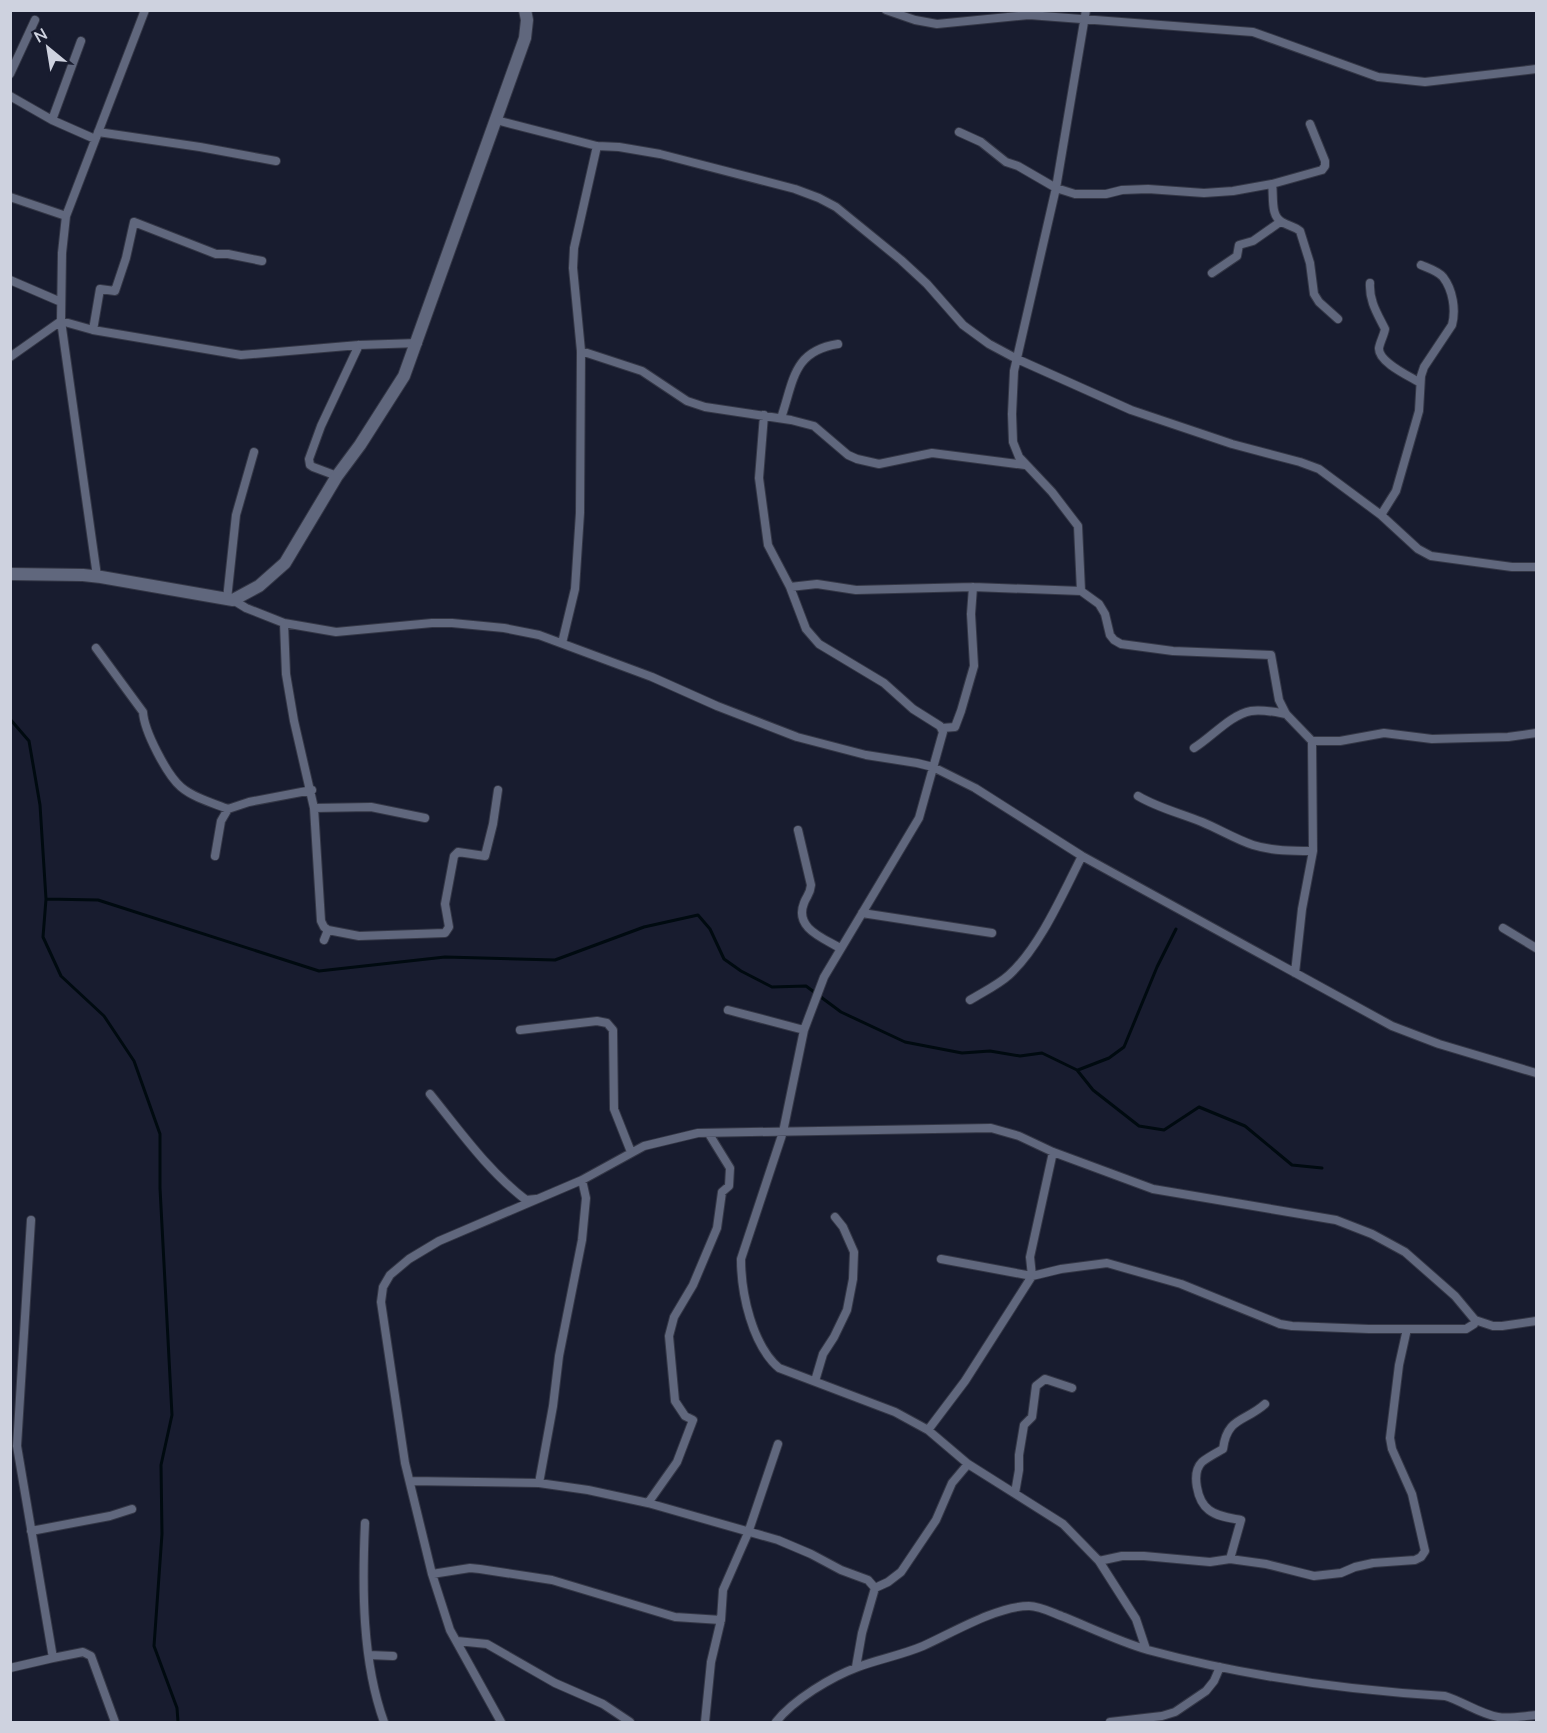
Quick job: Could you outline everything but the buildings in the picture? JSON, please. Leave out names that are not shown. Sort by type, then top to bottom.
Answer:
[{"type":"main road","points":[[10,573],[97,576],[230,600],[259,586],[285,563],[338,476],[404,376],[418,343],[525,38],[525,10]]},
{"type":"street","points":[[97,576],[61,321],[62,253],[66,216],[145,10]]},
{"type":"street","points":[[886,10],[915,20],[937,24],[1029,15],[1085,14],[1253,32],[1378,77],[1397,80],[1425,82],[1536,69]]},
{"type":"street","points":[[1081,591],[1078,526],[1052,492],[1025,465],[1013,442],[1013,380],[1056,188],[1071,110],[1085,14]]},
{"type":"street","points":[[10,74],[35,20]]},
{"type":"street","points":[[52,120],[81,41]]},
{"type":"street","points":[[10,96],[52,120],[96,136],[200,147],[276,161]]},
{"type":"street","points":[[496,120],[597,146],[660,154],[795,189],[819,198],[836,207],[901,260],[927,284],[963,325],[989,344],[1017,359],[1131,410],[1232,444],[1319,469],[1381,515],[1418,549],[1431,556],[1512,567],[1536,567]]},
{"type":"street","points":[[959,132],[981,142],[1006,162],[1018,166],[1056,188],[1075,194],[1093,195],[1122,190],[1148,189],[1204,193],[1233,192],[1322,170],[1326,165],[1310,124]]},
{"type":"street","points":[[562,643],[575,589],[578,559],[581,351],[573,268],[574,248],[597,146]]},
{"type":"street","points":[[1272,184],[1274,211],[1281,222],[1300,231],[1310,263],[1314,294],[1318,302],[1338,319]]},
{"type":"street","points":[[10,197],[66,216]]},
{"type":"street","points":[[93,330],[100,289],[115,291],[134,222],[216,254],[228,254],[262,261]]},
{"type":"street","points":[[1212,273],[1237,256],[1239,245],[1253,241],[1281,222]]},
{"type":"street","points":[[1381,515],[1396,491],[1416,423],[1419,411],[1419,382],[1424,368],[1452,325],[1455,310],[1444,278],[1421,265]]},
{"type":"street","points":[[10,280],[61,302]]},
{"type":"street","points":[[1370,283],[1369,295],[1385,329],[1379,348],[1380,354],[1391,365],[1419,382]]},
{"type":"street","points":[[61,321],[93,330],[241,355],[359,345],[418,343]]},
{"type":"street","points":[[10,357],[61,321]]},
{"type":"street","points":[[781,418],[801,362],[814,350],[838,344]]},
{"type":"street","points":[[338,476],[313,467],[309,459],[321,426],[359,345]]},
{"type":"street","points":[[581,351],[642,371],[687,401],[814,426],[848,455],[868,462],[892,462],[932,453],[1025,465]]},
{"type":"street","points":[[764,415],[759,478],[768,545],[790,587],[801,618],[819,644],[884,683],[914,709],[942,728],[955,726],[974,666],[971,614],[973,587]]},
{"type":"street","points":[[254,452],[236,515],[230,600],[246,608],[284,623],[336,632],[452,623],[504,628],[539,635],[652,677],[717,706],[797,737],[866,755],[933,767],[965,783],[1082,856],[1392,1026],[1439,1044],[1536,1073]]},
{"type":"street","points":[[790,587],[817,584],[856,590],[973,587],[1081,591],[1099,604],[1105,614],[1110,634],[1121,644],[1173,651],[1271,655],[1279,700],[1286,714],[1312,741],[1312,851],[1302,909],[1295,973]]},
{"type":"street","points":[[284,623],[286,674],[294,721],[312,790],[321,921],[324,927],[328,930],[359,936],[445,933],[449,927],[445,904],[454,856],[458,852],[485,856],[498,790]]},
{"type":"street","points":[[96,648],[143,712],[143,720],[150,738],[172,778],[189,792],[228,809]]},
{"type":"street","points":[[1194,748],[1222,727],[1250,711],[1286,714]]},
{"type":"street","points":[[942,728],[942,736],[919,818],[840,948],[824,978],[804,1030],[783,1132],[741,1259],[741,1277],[749,1311],[769,1360],[779,1368],[895,1412],[928,1430],[968,1464],[1063,1524],[1099,1561],[1136,1619],[1146,1649]]},
{"type":"street","points":[[1312,741],[1340,741],[1384,733],[1432,739],[1536,734]]},
{"type":"street","points":[[215,856],[221,821],[228,809],[249,802],[312,790]]},
{"type":"street","points":[[1138,796],[1158,807],[1203,822],[1251,844],[1268,849],[1312,851]]},
{"type":"street","points":[[314,808],[371,807],[425,818]]},
{"type":"street","points":[[798,830],[811,885],[810,894],[804,903],[802,918],[808,929],[840,948]]},
{"type":"street","points":[[970,1000],[994,987],[1010,974],[1042,934],[1082,856]]},
{"type":"street","points":[[861,913],[992,933]]},
{"type":"street","points":[[1503,928],[1536,948]]},
{"type":"street","points":[[324,939],[328,930]]},
{"type":"street","points":[[728,1010],[804,1030]]},
{"type":"street","points":[[520,1030],[597,1021],[607,1023],[613,1030],[614,1109],[631,1152]]},
{"type":"street","points":[[430,1094],[471,1145],[508,1185],[526,1200],[539,1199]]},
{"type":"street","points":[[501,1722],[450,1630],[432,1574],[405,1463],[381,1302],[383,1287],[390,1275],[409,1259],[439,1241],[582,1180],[644,1146],[698,1133],[991,1128],[1019,1136],[1053,1152],[1153,1189],[1336,1220],[1351,1225],[1406,1252],[1455,1296],[1475,1320],[1492,1326],[1536,1321]]},
{"type":"street","points":[[648,1503],[677,1462],[693,1420],[685,1416],[675,1401],[669,1336],[674,1317],[693,1284],[717,1228],[722,1192],[729,1186],[730,1168],[709,1134]]},
{"type":"street","points":[[928,1430],[965,1381],[1032,1276],[1030,1257],[1053,1152]]},
{"type":"street","points":[[539,1483],[553,1406],[559,1356],[582,1240],[586,1198],[582,1180]]},
{"type":"street","points":[[815,1381],[823,1354],[847,1310],[853,1279],[854,1252],[843,1227],[835,1217]]},
{"type":"street","points":[[31,1220],[14,1425],[50,1628],[53,1658]]},
{"type":"street","points":[[941,1259],[1032,1276],[1061,1269],[1107,1263],[1181,1284],[1280,1324],[1369,1329],[1466,1329],[1474,1324],[1475,1320]]},
{"type":"street","points":[[1099,1561],[1122,1556],[1210,1562],[1230,1559],[1266,1563],[1314,1576],[1341,1573],[1373,1563],[1407,1562],[1421,1557],[1425,1551],[1415,1503],[1392,1449],[1390,1438],[1399,1365],[1407,1329]]},
{"type":"street","points":[[1015,1493],[1024,1425],[1032,1417],[1036,1386],[1045,1379],[1072,1388]]},
{"type":"street","points":[[1230,1559],[1241,1520],[1209,1510],[1201,1498],[1196,1474],[1201,1463],[1223,1449],[1224,1438],[1234,1423],[1265,1404]]},
{"type":"street","points":[[705,1722],[711,1662],[721,1620],[723,1590],[748,1533],[778,1444]]},
{"type":"street","points":[[856,1667],[862,1633],[875,1588],[901,1572],[936,1520],[952,1483],[968,1464]]},
{"type":"street","points":[[411,1481],[539,1483],[588,1490],[648,1503],[777,1540],[868,1580],[875,1588]]},
{"type":"street","points":[[31,1531],[110,1516],[132,1509]]},
{"type":"street","points":[[365,1523],[363,1567],[369,1655],[374,1695],[384,1722]]},
{"type":"street","points":[[432,1574],[470,1568],[552,1580],[675,1617],[721,1620]]},
{"type":"street","points":[[776,1722],[798,1701],[856,1667],[920,1647],[1013,1608],[1031,1606],[1146,1649],[1220,1667],[1330,1684],[1445,1696],[1501,1718],[1536,1715]]},
{"type":"street","points":[[457,1641],[487,1644],[555,1683],[603,1704],[630,1722]]},
{"type":"street","points":[[10,1668],[83,1652],[91,1656],[115,1722]]},
{"type":"street","points":[[369,1655],[393,1656]]},
{"type":"street","points":[[1110,1722],[1162,1716],[1175,1712],[1206,1690],[1214,1681],[1220,1667]]},
{"type":"waterway","points":[[10,719],[29,741],[40,805],[46,899],[43,937],[61,976],[104,1016],[134,1061],[160,1134],[160,1188],[172,1415],[161,1465],[162,1534],[154,1646],[177,1708],[178,1722]]},
{"type":"waterway","points":[[46,899],[98,900],[319,971],[445,957],[555,960],[644,927],[698,915],[710,929],[724,959],[741,971],[772,987],[806,986],[841,1012],[905,1042],[962,1053],[990,1051],[1020,1056],[1042,1053],[1077,1070],[1093,1090],[1139,1126],[1164,1130],[1199,1107],[1245,1126],[1292,1165],[1322,1168]]},
{"type":"waterway","points":[[1078,1070],[1109,1058],[1124,1047],[1157,967],[1176,929]]}]
